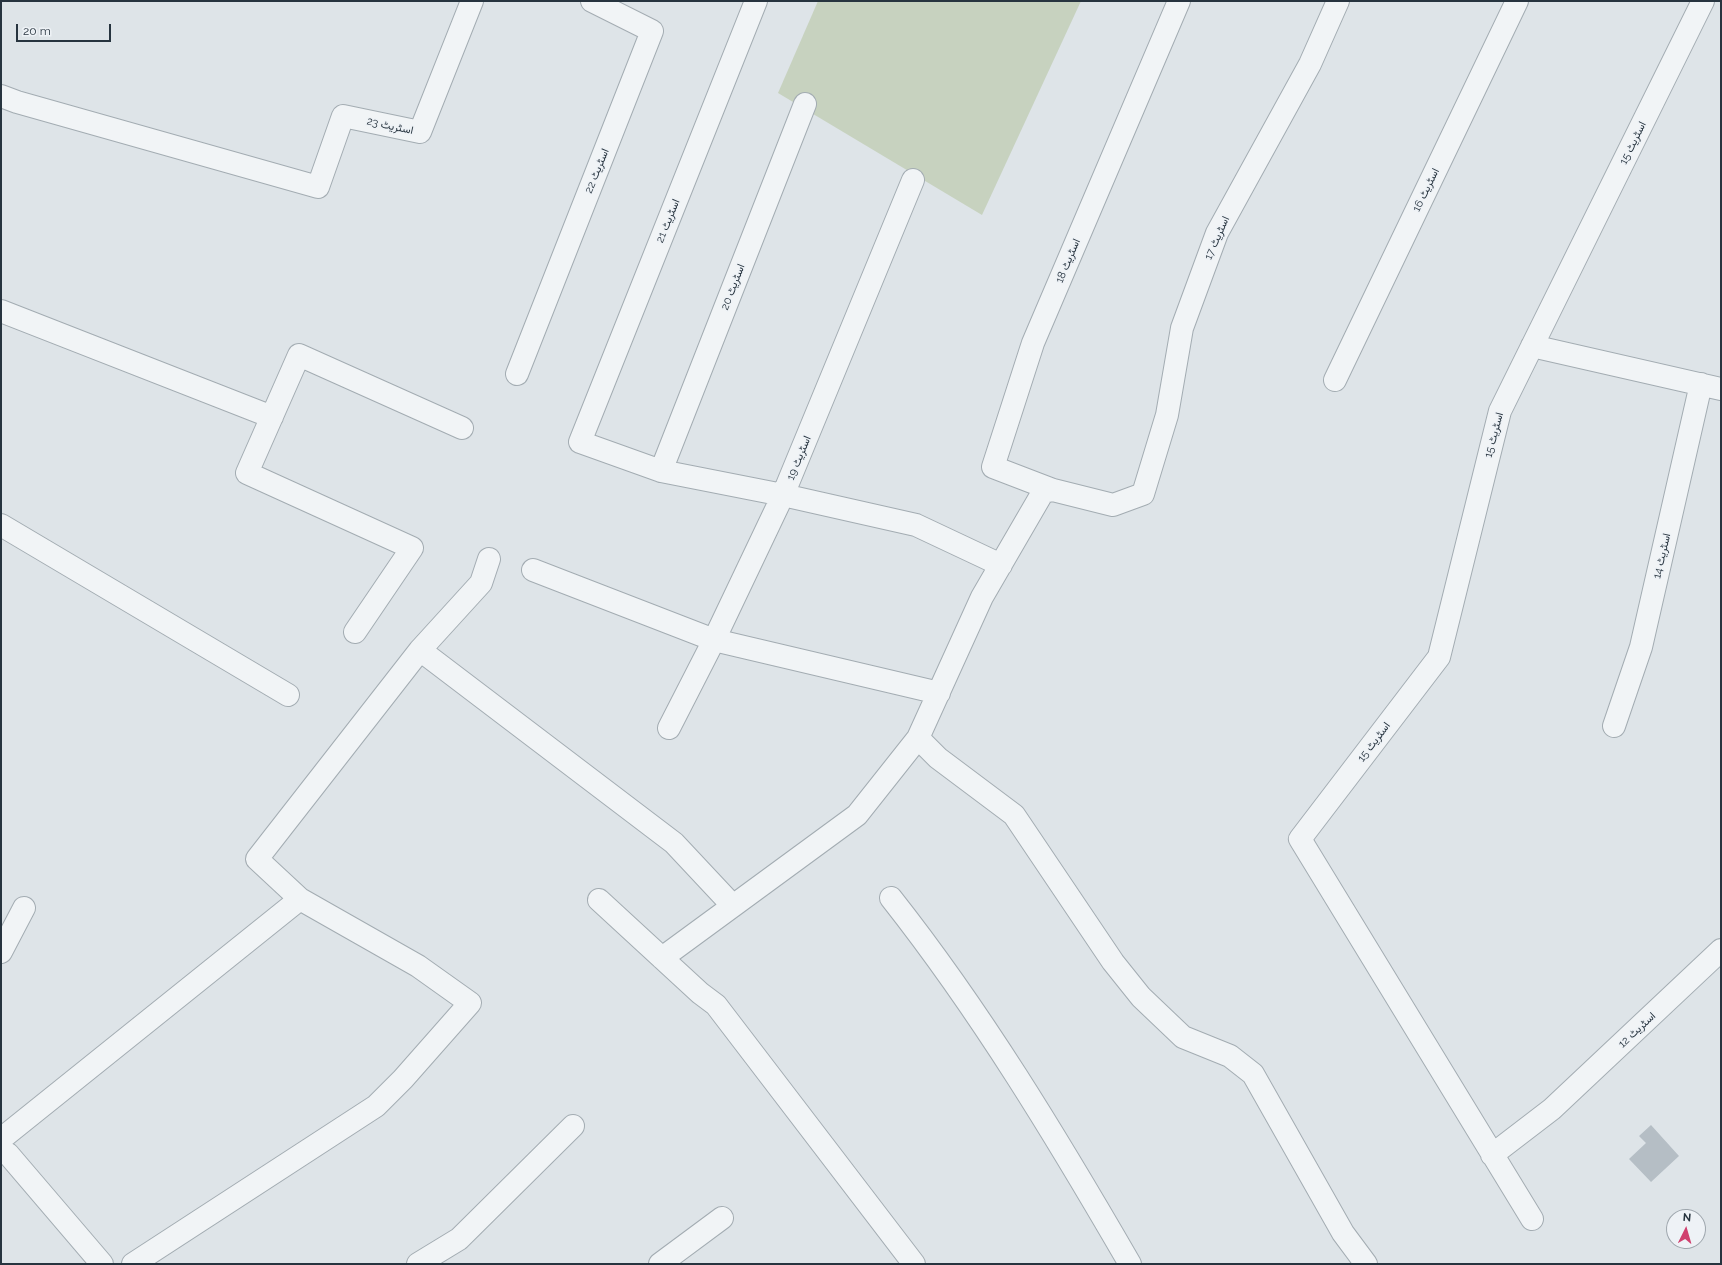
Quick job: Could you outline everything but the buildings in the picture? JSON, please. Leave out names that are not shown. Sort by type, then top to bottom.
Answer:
[{"type":"street","name":"اسٹریٹ 23","points":[[1,96],[318,187],[343,116],[420,132],[472,1]]},
{"type":"street","name":"اسٹریٹ 22","points":[[516,374],[652,31],[592,1]]},
{"type":"street","name":"اسٹریٹ 21","points":[[661,471],[580,442],[756,1]]},
{"type":"street","name":"اسٹریٹ 18","points":[[1053,490],[993,467],[1033,343],[1179,1]]},
{"type":"street","name":"اسٹریٹ 17","points":[[1053,490],[1113,505],[1143,494],[1167,414],[1182,328],[1217,233],[1310,64],[1338,1]]},
{"type":"street","name":"اسٹریٹ 16","points":[[1335,380],[1517,1]]},
{"type":"street","name":"اسٹریٹ 15","points":[[1492,1155],[1300,839],[1439,657],[1500,411],[1703,1]]},
{"type":"street","name":"اسٹریٹ 20","points":[[661,471],[805,104]]},
{"type":"street","name":"اسٹریٹ 19","points":[[669,728],[714,640],[783,495],[913,180]]},
{"type":"street","points":[[1,311],[272,418]]},
{"type":"street","points":[[1532,346],[1711,386]]},
{"type":"street","points":[[355,632],[412,548],[247,473],[299,355],[462,428]]},
{"type":"street","name":"اسٹریٹ 14","points":[[1614,726],[1642,647],[1711,386]]},
{"type":"street","points":[[661,471],[783,495],[916,525],[1000,565]]},
{"type":"street","points":[[662,958],[857,815],[918,738],[982,598],[1043,492],[1053,490]]},
{"type":"street","points":[[1,525],[288,695]]},
{"type":"street","points":[[133,1264],[376,1106],[403,1079],[470,1003],[418,966],[300,900],[257,858],[420,650],[481,583],[489,559]]},
{"type":"street","points":[[533,570],[714,640],[939,693]]},
{"type":"street","points":[[420,650],[674,843],[733,906]]},
{"type":"street","points":[[918,738],[938,758],[1014,815],[1113,962],[1142,997],[1184,1037],[1230,1056],[1254,1074],[1343,1233],[1366,1264]]},
{"type":"street","points":[[891,898],[924,940],[1061,1145],[1130,1264]]},
{"type":"street","points":[[1,1139],[300,900]]},
{"type":"street","points":[[599,900],[700,993],[716,1005],[914,1264]]},
{"type":"street","points":[[1,952],[24,908]]},
{"type":"street","name":"اسٹریٹ 12","points":[[1492,1155],[1552,1109],[1721,950]]},
{"type":"street","points":[[418,1264],[459,1240],[574,1126]]},
{"type":"street","points":[[1,1150],[8,1154],[102,1264]]},
{"type":"street","points":[[1492,1155],[1532,1219]]},
{"type":"street","points":[[660,1264],[722,1218]]},
{"type":"green space","points":[[818,1],[1081,1],[982,215],[778,93]]}]
